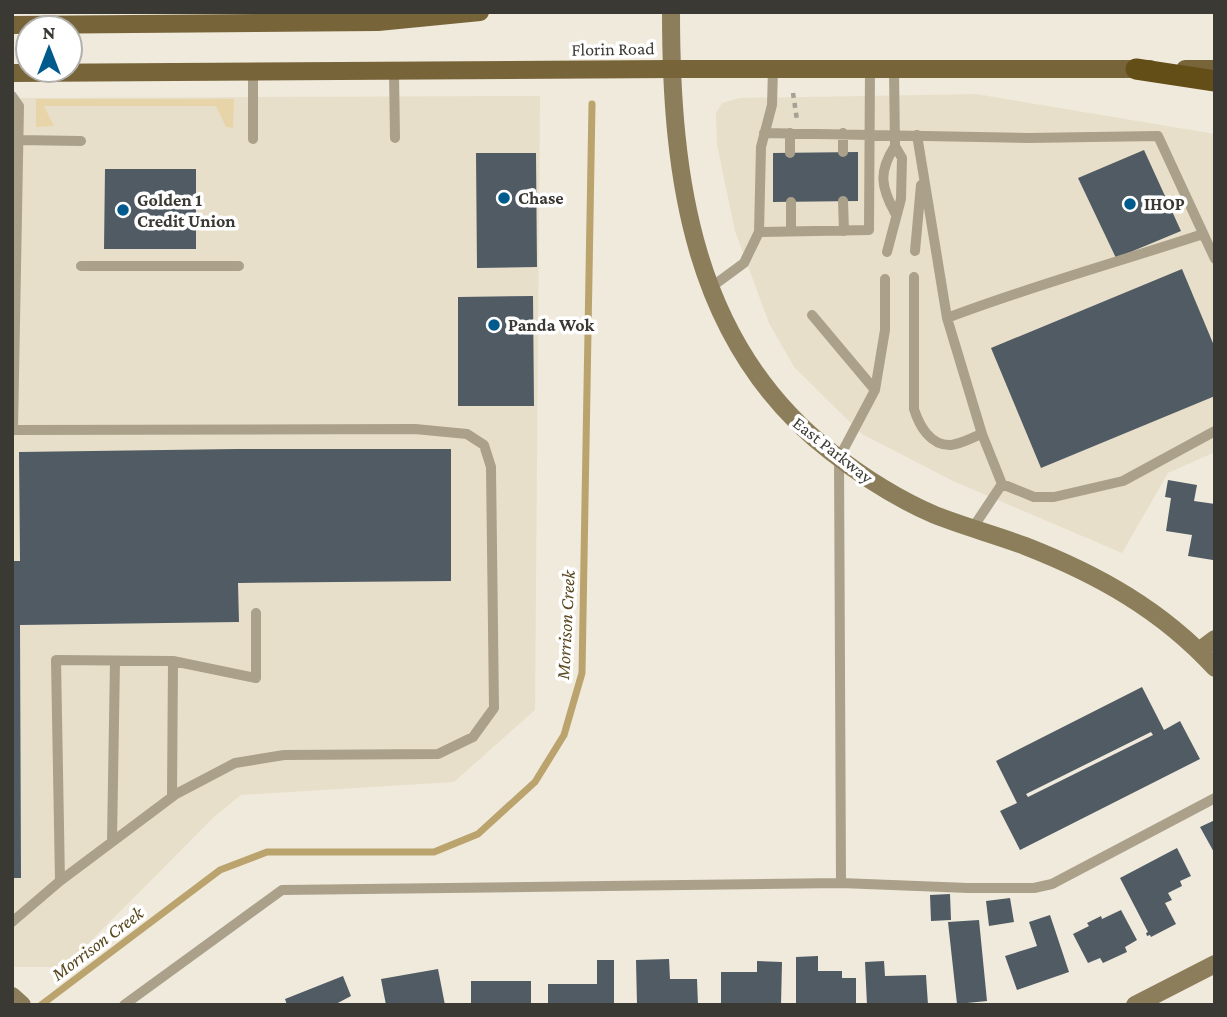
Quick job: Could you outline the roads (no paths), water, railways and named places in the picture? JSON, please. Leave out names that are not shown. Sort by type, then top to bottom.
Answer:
[{"type":"highway","points":[[1136,69],[1215,81]]},
{"type":"main road","points":[[12,25],[340,17],[379,22],[480,12]]},
{"type":"main road","name":"Florin Road","points":[[12,73],[1215,69]]},
{"type":"street","name":"East Parkway","points":[[671,12],[675,138],[696,247],[727,330],[776,401],[811,436],[856,471],[911,504],[1072,565],[1120,590],[1165,620],[1215,668]]},
{"type":"street","points":[[1199,651],[1215,639]]},
{"type":"street","points":[[1135,1005],[1215,964]]},
{"type":"street","points":[[12,996],[22,1005]]},
{"type":"lane","points":[[710,288],[744,263],[759,232],[761,146],[772,104],[772,69]]},
{"type":"lane","points":[[759,232],[869,230],[870,69]]},
{"type":"lane","points":[[887,252],[901,198],[902,158],[895,140],[894,70]]},
{"type":"lane","points":[[253,72],[253,139]]},
{"type":"lane","points":[[394,72],[395,138]]},
{"type":"lane","points":[[12,96],[19,106],[13,430],[415,429],[467,434],[484,445],[491,467],[495,708],[473,737],[438,754],[284,755],[235,763],[172,797],[60,881],[12,922]]},
{"type":"lane","points":[[764,133],[871,134],[895,140],[917,135],[1028,138],[1158,136],[1215,259]]},
{"type":"lane","points":[[790,133],[790,153]]},
{"type":"lane","points":[[843,133],[843,152]]},
{"type":"lane","points":[[917,135],[947,318],[982,434],[1002,484],[1034,497],[1054,497],[1123,481],[1215,431]]},
{"type":"lane","points":[[18,140],[81,141]]},
{"type":"lane","points":[[895,140],[884,162],[884,194],[895,213]]},
{"type":"lane","points":[[915,251],[915,229],[923,171]]},
{"type":"lane","points":[[843,201],[844,231]]},
{"type":"lane","points":[[791,202],[791,231]]},
{"type":"lane","points":[[947,318],[1013,293],[1075,276],[1203,234]]},
{"type":"lane","points":[[81,266],[239,266]]},
{"type":"lane","points":[[914,277],[914,409],[918,422],[929,437],[949,445],[982,434]]},
{"type":"lane","points":[[841,883],[839,458],[875,390],[883,348],[886,279]]},
{"type":"lane","points":[[812,314],[875,390]]},
{"type":"lane","points":[[972,529],[1002,484]]},
{"type":"lane","points":[[60,881],[56,660],[173,661],[256,678],[256,613]]},
{"type":"lane","points":[[112,841],[115,661]]},
{"type":"lane","points":[[172,797],[173,661]]},
{"type":"lane","points":[[124,1005],[282,890],[841,883],[1034,888],[1052,884],[1215,798]]},
{"type":"waterway","name":"Morrison Creek","points":[[41,1005],[220,870],[267,852],[434,852],[478,834],[535,782],[564,735],[582,673],[592,104]]},
{"type":"place","name":"Chase","points":[[504,198]]},
{"type":"place","name":"IHOP","points":[[1130,204]]},
{"type":"place","name":"Golden 1 Credit Union","points":[[123,210]]},
{"type":"place","name":"Panda Wok","points":[[494,325]]}]
